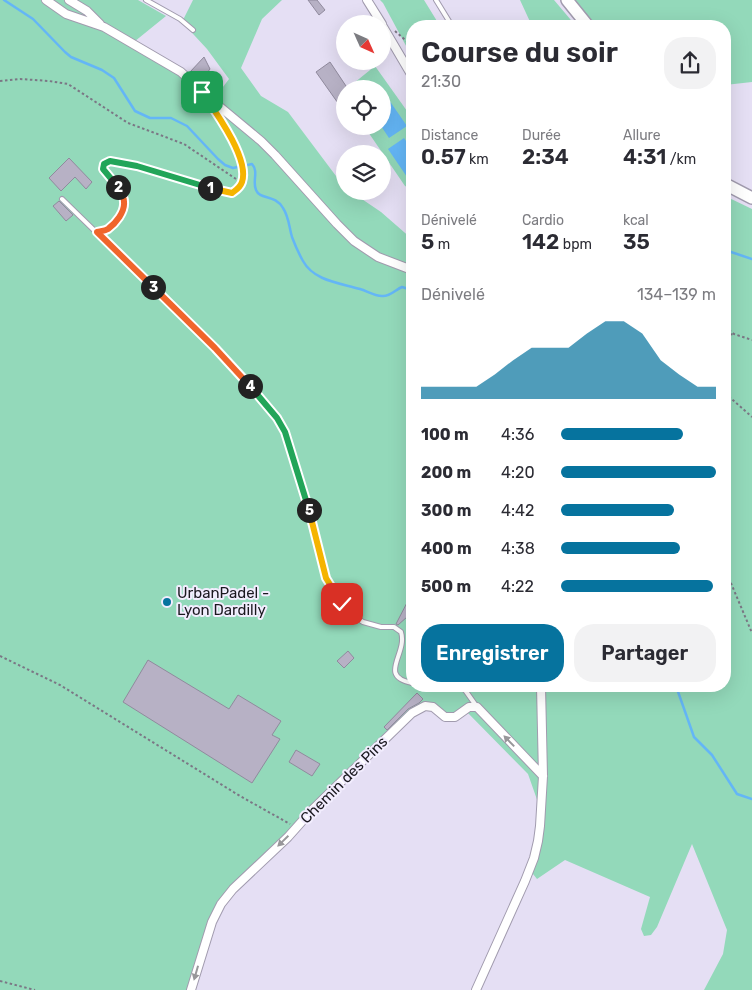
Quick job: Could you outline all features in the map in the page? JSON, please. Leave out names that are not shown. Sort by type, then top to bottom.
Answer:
[{"type":"street","points":[[46,0],[66,14],[104,27],[181,72],[261,141],[336,224],[354,241],[378,257],[406,268]]},
{"type":"street","points":[[69,0],[87,11],[104,27]]},
{"type":"street","points":[[367,0],[376,15]]},
{"type":"street","points":[[567,0],[583,20]]},
{"type":"street","points":[[391,40],[406,66]]},
{"type":"street","points":[[731,187],[752,198]]},
{"type":"street","points":[[476,990],[534,858],[540,826],[543,776],[541,692]]},
{"type":"street","name":"Chemin des Pins","points":[[191,990],[212,922],[220,904],[313,809],[412,713],[425,706],[433,707],[445,717],[455,718],[469,707],[477,707]]},
{"type":"street","points":[[477,707],[543,776]]},
{"type":"lane","points":[[146,0],[180,19],[193,30]]},
{"type":"lane","points":[[436,0],[448,20]]},
{"type":"lane","points":[[97,232],[107,230],[115,223],[123,212],[125,204],[123,194],[103,169],[104,164],[110,161],[137,166],[224,192],[232,193],[238,189],[242,182],[243,174],[240,161],[222,120],[202,92]]},
{"type":"lane","points":[[62,199],[215,348],[277,418],[285,432],[305,496],[326,578],[342,604],[351,614],[364,622],[381,628],[394,627],[401,632],[402,643],[394,668],[395,674],[406,680]]},
{"type":"lane","points":[[466,692],[477,707]]},
{"type":"path","points":[[0,81],[20,79],[68,84],[128,123],[184,144],[242,182]]},
{"type":"path","points":[[731,332],[752,340]]},
{"type":"path","points":[[731,398],[752,417]]},
{"type":"path","points":[[731,583],[752,633]]},
{"type":"path","points":[[0,656],[60,685],[240,796],[296,828]]},
{"type":"path","points":[[0,981],[35,990]]},
{"type":"green space","points":[[0,0],[138,0],[166,16],[129,46],[177,74],[210,104],[229,79],[207,49],[182,22],[193,0],[282,0],[262,19],[241,68],[261,96],[288,112],[336,176],[336,200],[363,200],[381,212],[406,234],[406,692],[731,692],[731,199],[752,209],[752,990],[704,990],[723,954],[727,930],[692,844],[657,927],[651,935],[644,936],[641,929],[650,897],[565,860],[537,879],[529,869],[541,811],[528,774],[465,710],[455,717],[425,706],[221,904],[191,990],[0,990]]},
{"type":"green space","points":[[380,0],[424,0],[436,20],[406,20],[406,46]]},
{"type":"green space","points":[[520,0],[554,0],[571,20],[529,20]]},
{"type":"green space","points":[[573,0],[752,0],[752,82],[731,84],[731,20],[589,20]]},
{"type":"green space","points":[[370,70],[378,70],[385,80],[358,80]]},
{"type":"green space","points":[[391,88],[406,110],[406,186],[391,166],[391,145],[377,145],[370,135],[391,135]]},
{"type":"water","points":[[391,103],[406,127],[389,138],[387,135],[391,135]]},
{"type":"water","points":[[404,138],[406,141],[406,176],[391,153],[391,147]]},
{"type":"building","points":[[308,0],[317,0],[325,10],[319,15]]},
{"type":"building","points":[[204,57],[210,69],[201,81],[190,72]]},
{"type":"building","points":[[330,62],[342,80],[336,80],[336,100],[316,72]]},
{"type":"building","points":[[69,158],[92,182],[86,189],[75,177],[61,191],[49,178]]},
{"type":"building","points":[[59,201],[73,215],[66,221],[53,206]]},
{"type":"building","points":[[406,605],[406,618],[398,625],[396,624]]},
{"type":"building","points":[[348,651],[354,658],[344,668],[337,661]]},
{"type":"building","points":[[148,660],[229,709],[238,695],[281,721],[272,735],[280,739],[252,783],[123,702]]},
{"type":"building","points":[[417,693],[423,699],[408,709],[387,730],[384,727]]},
{"type":"building","points":[[296,750],[320,764],[312,776],[289,762]]},
{"type":"waterway","points":[[4,0],[33,19],[71,57],[102,70],[114,78],[135,111],[150,118],[171,118],[187,126],[225,165],[233,168],[252,164],[255,170],[256,190],[261,195],[276,201],[283,208],[288,218],[292,237],[303,261],[314,273],[328,280],[379,296],[388,295],[402,287],[406,288]]},
{"type":"waterway","points":[[731,252],[752,259]]},
{"type":"waterway","points":[[678,692],[694,737],[712,755],[737,794],[752,799]]},
{"type":"place","name":"UrbanPadel - Lyon Dardilly","points":[[167,602]]},
{"type":"route","points":[[202,92],[222,120],[240,161],[243,174],[242,182],[238,189],[232,193],[224,192],[137,166],[110,161],[104,164],[103,169],[123,194],[125,204],[123,212],[115,223],[107,230],[97,232],[215,348],[277,418],[285,432],[307,504],[326,578],[342,604]]}]
